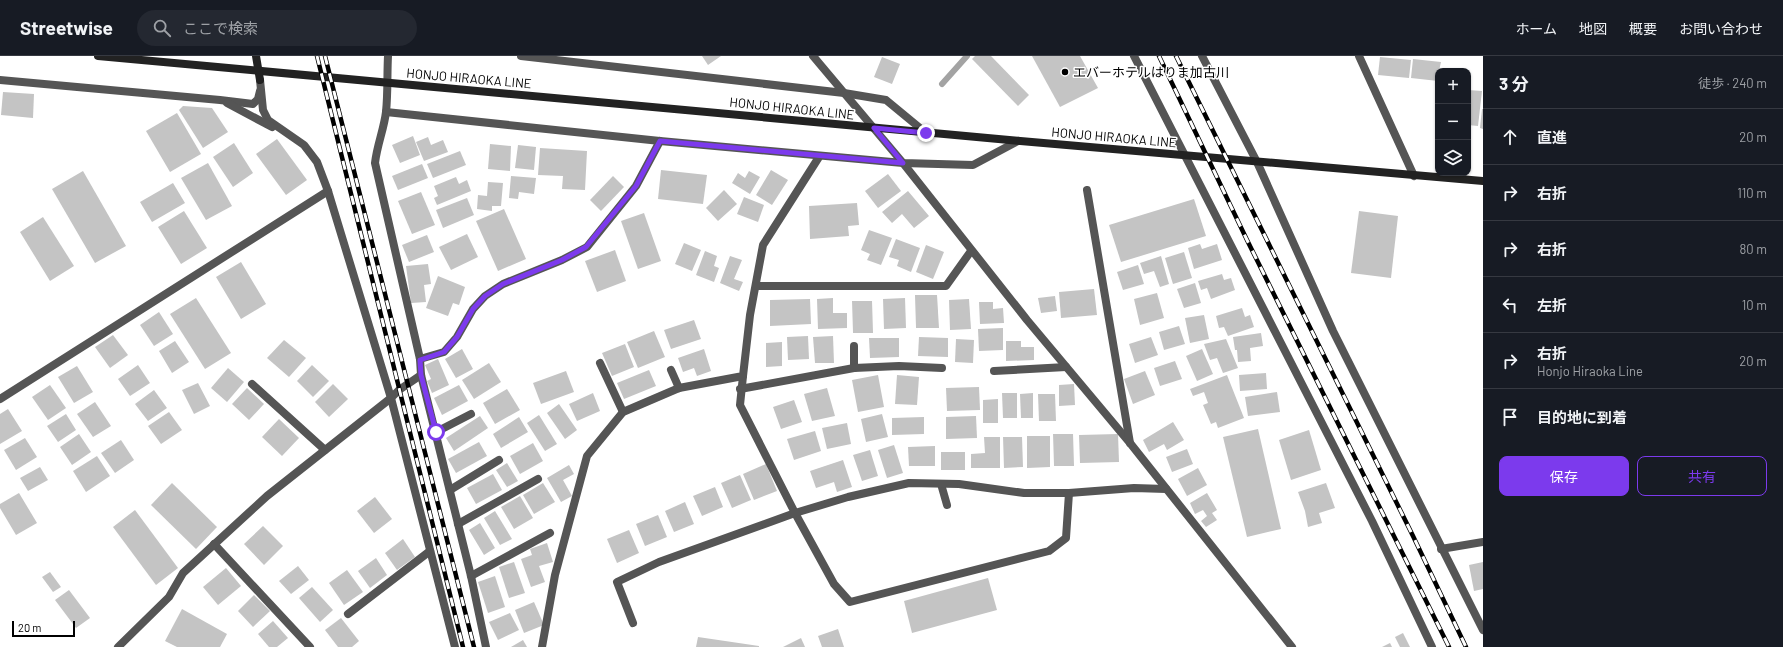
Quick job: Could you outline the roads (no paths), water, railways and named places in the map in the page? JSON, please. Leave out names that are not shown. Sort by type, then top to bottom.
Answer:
[{"type":"main road","name":"HONJO HIRAOKA LINE","points":[[98,56],[617,103],[926,133],[1483,181]]},
{"type":"main road","points":[[256,56],[260,80]]},
{"type":"street","points":[[388,56],[386,112],[376,149],[375,163],[420,360],[421,375],[471,576],[486,647]]},
{"type":"street","points":[[521,56],[844,93],[886,100],[926,133]]},
{"type":"street","points":[[813,56],[903,163],[971,251],[1130,443],[1292,647]]},
{"type":"street","points":[[1134,56],[1372,521],[1432,647]]},
{"type":"street","points":[[1202,56],[1257,162],[1332,331],[1483,630]]},
{"type":"street","points":[[1359,56],[1414,176]]},
{"type":"street","points":[[0,80],[253,104],[258,99],[260,90]]},
{"type":"street","points":[[260,80],[263,110],[268,120],[304,144],[317,162],[328,191],[391,398],[455,647]]},
{"type":"street","points":[[220,100],[289,134]]},
{"type":"street","points":[[386,112],[819,157],[903,163],[974,165],[1018,141]]},
{"type":"street","points":[[420,360],[444,352],[457,337],[473,309],[485,296],[503,284],[562,260],[586,247],[636,186],[660,141]]},
{"type":"street","points":[[819,157],[763,245],[750,315],[743,376],[740,389],[740,405],[795,513],[834,584],[850,602],[1049,551],[1066,538],[1069,493]]},
{"type":"street","points":[[1087,190],[1130,443]]},
{"type":"street","points":[[0,399],[328,191]]},
{"type":"street","points":[[756,286],[946,286],[971,251]]},
{"type":"street","points":[[854,346],[854,368]]},
{"type":"street","points":[[600,363],[623,412]]},
{"type":"street","points":[[740,389],[854,368],[898,366],[942,368]]},
{"type":"street","points":[[994,371],[1066,367]]},
{"type":"street","points":[[671,370],[678,388]]},
{"type":"street","points":[[118,647],[169,596],[183,572],[214,544],[268,496],[399,390],[421,375]]},
{"type":"street","points":[[542,647],[555,575],[586,456],[623,412],[678,388],[743,376]]},
{"type":"street","points":[[252,384],[325,450]]},
{"type":"street","points":[[436,432],[470,414]]},
{"type":"street","points":[[450,490],[499,460]]},
{"type":"street","points":[[458,524],[538,478]]},
{"type":"street","points":[[633,623],[617,582],[659,562],[795,513],[848,497],[909,483],[941,484],[1024,492],[1069,493],[1134,488],[1166,489]]},
{"type":"street","points":[[941,484],[946,505]]},
{"type":"street","points":[[471,576],[550,533]]},
{"type":"street","points":[[1441,549],[1483,542]]},
{"type":"street","points":[[214,544],[310,647]]},
{"type":"street","points":[[348,614],[430,551]]},
{"type":"waterway","points":[[942,84],[967,56]]},
{"type":"railway","points":[[317,56],[463,647]]},
{"type":"railway","points":[[325,56],[474,647]]},
{"type":"railway","points":[[1159,56],[1247,240],[1449,647]]},
{"type":"railway","points":[[1176,56],[1413,536],[1466,647]]},
{"type":"place","name":"エバーホテルはりま加古川","points":[[1065,72]]}]
